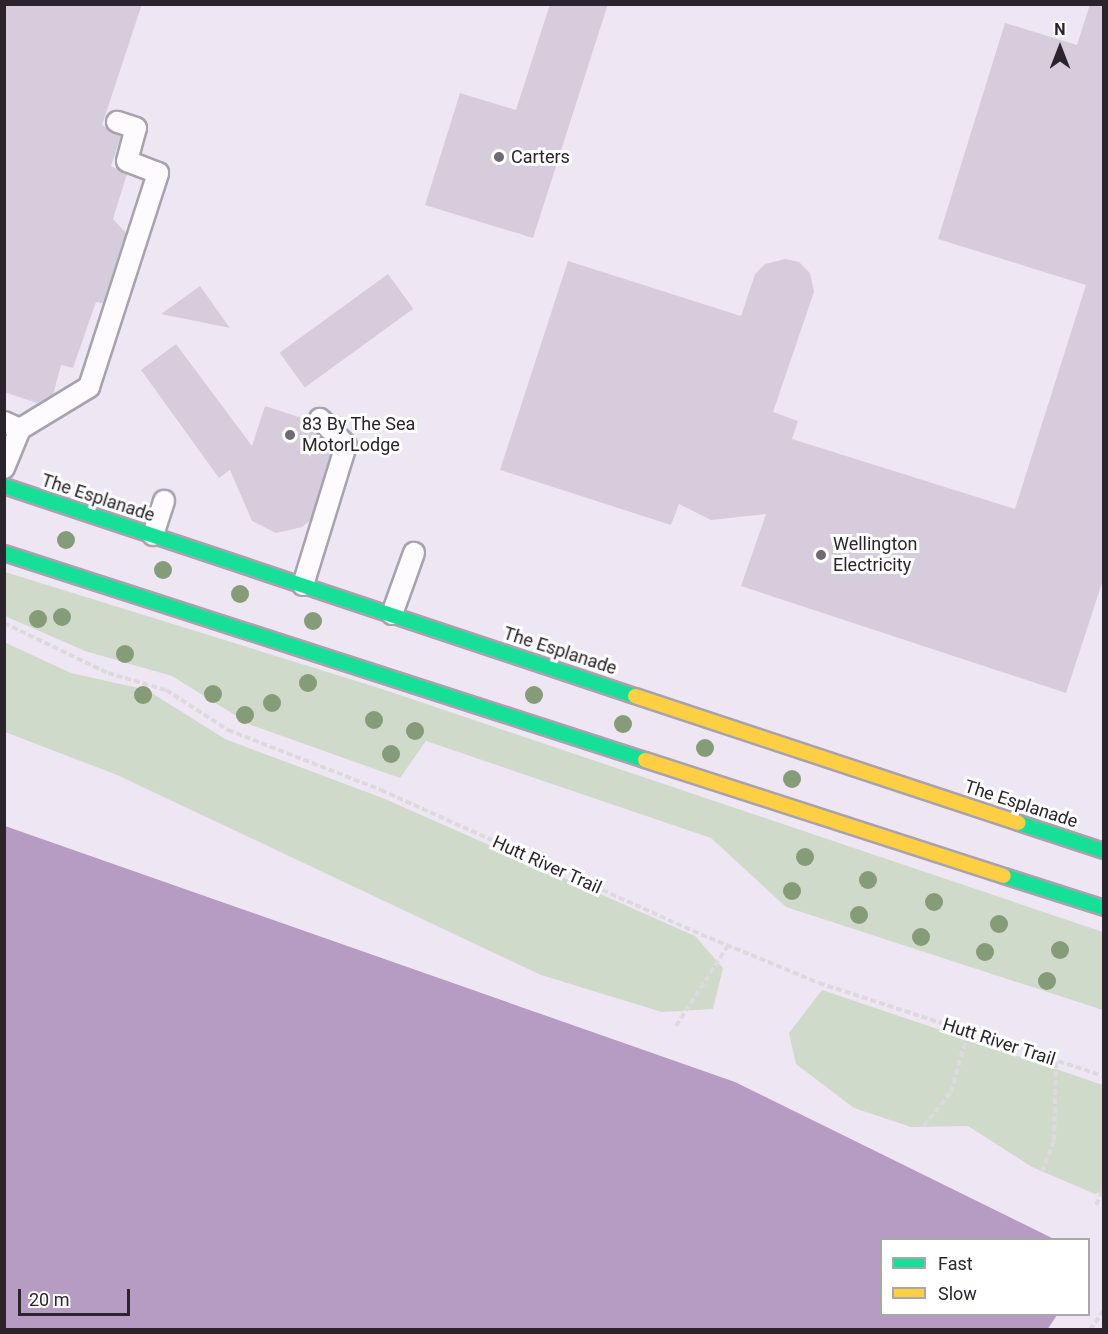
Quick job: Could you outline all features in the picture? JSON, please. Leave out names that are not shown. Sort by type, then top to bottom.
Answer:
[{"type":"main road","name":"The Esplanade","points":[[4,486],[1104,850]]},
{"type":"main road","points":[[4,553],[1104,908]]},
{"type":"lane","points":[[4,468],[12,426],[89,387],[158,172],[128,161],[136,128],[117,122]]},
{"type":"lane","points":[[303,585],[346,445],[320,418]]},
{"type":"lane","points":[[153,535],[164,501]]},
{"type":"lane","points":[[392,614],[414,553]]},
{"type":"path","name":"Hutt River Trail","points":[[4,623],[108,673],[166,690],[228,730],[381,790],[693,931],[819,983],[1104,1076]]},
{"type":"path","points":[[676,1026],[729,944]]},
{"type":"path","points":[[924,1126],[951,1092],[968,1032]]},
{"type":"path","points":[[1042,1172],[1054,1140],[1056,1061]]},
{"type":"path","points":[[1096,1205],[1104,1188]]},
{"type":"path","points":[[1090,1329],[1104,1310]]},
{"type":"green space","points":[[5,572],[379,688],[1103,932],[1103,1010],[786,907],[711,838],[426,741],[400,778],[251,725],[172,676],[85,651],[5,616]]},
{"type":"green space","points":[[4,642],[71,673],[147,690],[225,739],[385,799],[695,936],[723,968],[713,1009],[662,1012],[541,975],[117,775],[5,732]]},
{"type":"green space","points":[[822,990],[1103,1085],[1103,1191],[1095,1194],[1032,1167],[968,1126],[911,1127],[854,1108],[796,1064],[789,1033]]},
{"type":"shaded area","points":[[5,826],[735,1082],[1052,1238],[880,1238],[880,1316],[1056,1316],[1047,1330],[5,1329]]},
{"type":"building","points":[[4,4],[142,4],[102,125],[121,136],[111,166],[127,174],[113,219],[126,233],[103,303],[96,302],[73,368],[61,365],[53,395],[37,403],[4,392]]},
{"type":"building","name":"Carters","points":[[550,4],[608,4],[533,238],[425,205],[460,93],[516,110]]},
{"type":"building","points":[[1090,4],[1104,4],[1104,577],[1066,693],[741,586],[766,514],[711,520],[679,504],[671,525],[500,470],[568,261],[741,316],[755,274],[765,264],[785,259],[799,262],[810,273],[814,292],[773,412],[798,421],[792,439],[1015,509],[1086,285],[938,239],[1005,23],[1077,45]]},
{"type":"building","points":[[388,274],[413,309],[305,388],[280,353]]},
{"type":"building","points":[[200,286],[230,328],[161,314]]},
{"type":"building","name":"83 By The Sea MotorLodge","points":[[176,344],[252,446],[265,406],[308,420],[330,446],[332,450],[311,520],[302,527],[276,533],[252,521],[230,470],[219,478],[141,370]]},
{"type":"traffic: fast","points":[[4,486],[635,696]]},
{"type":"traffic: fast","points":[[4,553],[645,760]]},
{"type":"traffic: fast","points":[[1019,823],[1104,851]]},
{"type":"traffic: fast","points":[[1004,876],[1104,908]]},
{"type":"traffic: slow","points":[[635,696],[1019,823]]},
{"type":"traffic: slow","points":[[645,760],[1004,876]]},
{"type":"place","name":"Carters","points":[[499,157]]},
{"type":"place","name":"83 By The Sea MotorLodge","points":[[290,435]]},
{"type":"place","name":"Wellington Electricity","points":[[821,555]]}]
